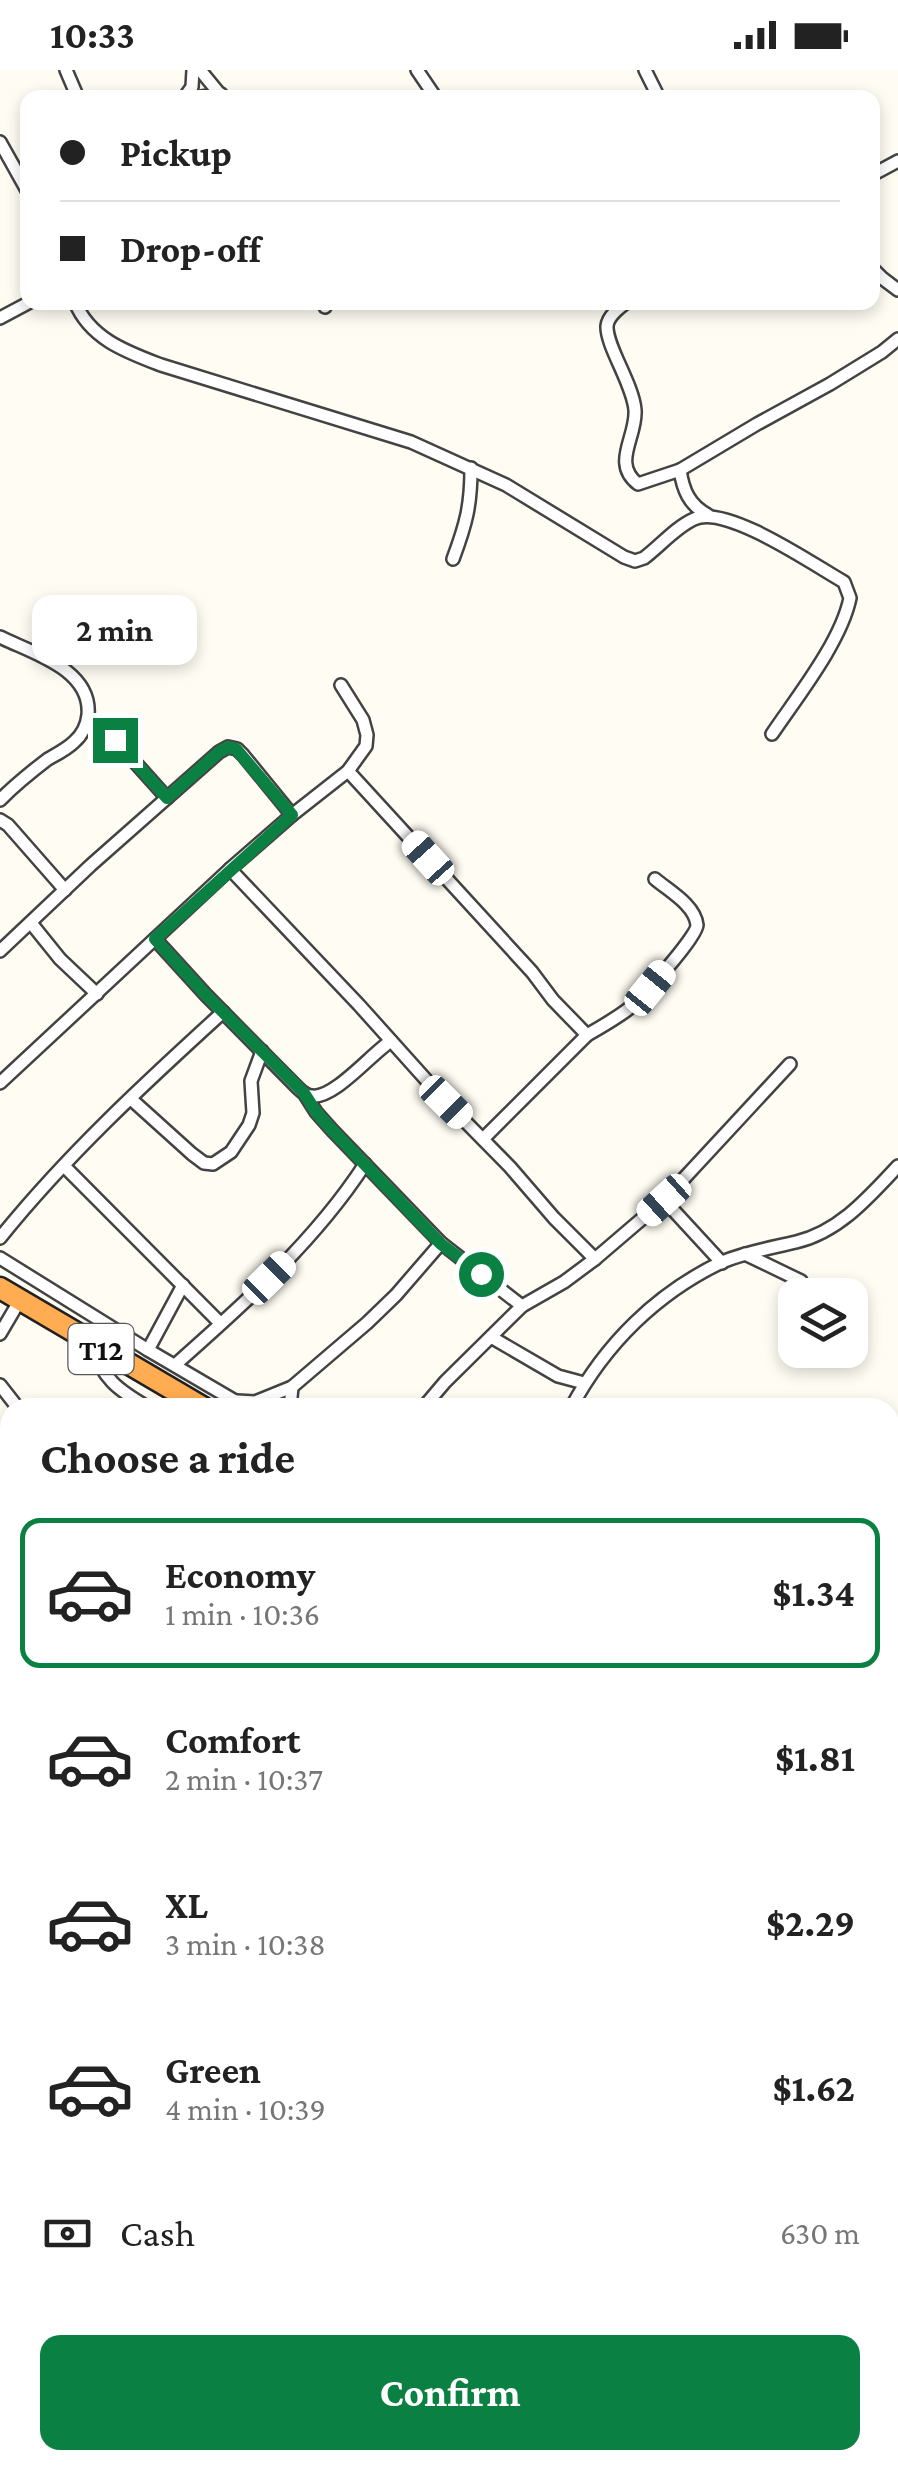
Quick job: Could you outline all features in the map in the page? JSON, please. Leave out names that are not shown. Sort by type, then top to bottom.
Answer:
[{"type":"highway","name":"T12","points":[[0,1288],[187,1398]]},
{"type":"street","points":[[196,70],[216,90]]},
{"type":"street","points":[[0,142],[20,171]]},
{"type":"street","points":[[78,310],[90,327],[123,350],[411,442],[506,484],[603,545],[636,561],[688,522],[708,515]]},
{"type":"street","points":[[618,310],[607,329],[624,370],[635,412],[625,454],[626,467],[638,484],[680,470],[830,384],[898,339]]},
{"type":"street","points":[[454,559],[467,523],[471,468]]},
{"type":"street","points":[[680,470],[691,503],[708,515],[754,530],[844,582],[848,589],[850,598],[841,626],[772,734]]},
{"type":"street","points":[[0,637],[60,666],[76,680],[88,703],[88,720],[75,741],[0,800]]},
{"type":"street","points":[[0,1082],[230,869],[348,771],[366,746],[367,735],[363,720],[341,685]]},
{"type":"street","points":[[88,720],[109,734],[167,798]]},
{"type":"street","points":[[0,951],[228,747],[243,756],[292,815]]},
{"type":"street","points":[[348,771],[587,1036]]},
{"type":"street","points":[[0,820],[65,890]]},
{"type":"street","points":[[230,869],[595,1259]]},
{"type":"street","points":[[483,1139],[587,1036],[641,998],[694,936],[696,920],[691,909],[655,879]]},
{"type":"street","points":[[32,923],[60,959],[97,994]]},
{"type":"street","points":[[155,939],[304,1093],[316,1112],[441,1244],[522,1306]]},
{"type":"street","points":[[0,1238],[64,1166],[223,1012]]},
{"type":"street","points":[[304,1093],[322,1095],[335,1088],[392,1041]]},
{"type":"street","points":[[131,1099],[204,1164],[213,1164],[230,1152],[249,1125],[253,1113],[251,1081],[262,1052]]},
{"type":"street","points":[[431,1398],[522,1306],[595,1259],[664,1200],[790,1064]]},
{"type":"street","points":[[175,1365],[284,1263],[328,1216],[365,1164]]},
{"type":"street","points":[[64,1166],[220,1324]]},
{"type":"street","points":[[576,1398],[604,1354],[659,1299],[722,1263],[822,1233],[838,1224],[898,1166]]},
{"type":"street","points":[[664,1200],[722,1263]]},
{"type":"street","points":[[271,1398],[292,1387],[367,1323],[441,1244]]},
{"type":"street","points":[[745,1254],[797,1278]]},
{"type":"street","points":[[0,1258],[231,1398]]},
{"type":"street","points":[[148,1350],[183,1286]]},
{"type":"street","points":[[0,1334],[20,1300]]},
{"type":"street","points":[[491,1338],[558,1376],[584,1383]]},
{"type":"street","points":[[92,1343],[100,1369],[132,1398]]},
{"type":"street","points":[[291,1398],[292,1387]]},
{"type":"route","points":[[115,740],[167,798],[219,752],[228,747],[236,749],[292,815],[155,939],[304,1093],[332,1130],[441,1244],[481,1274]]}]
